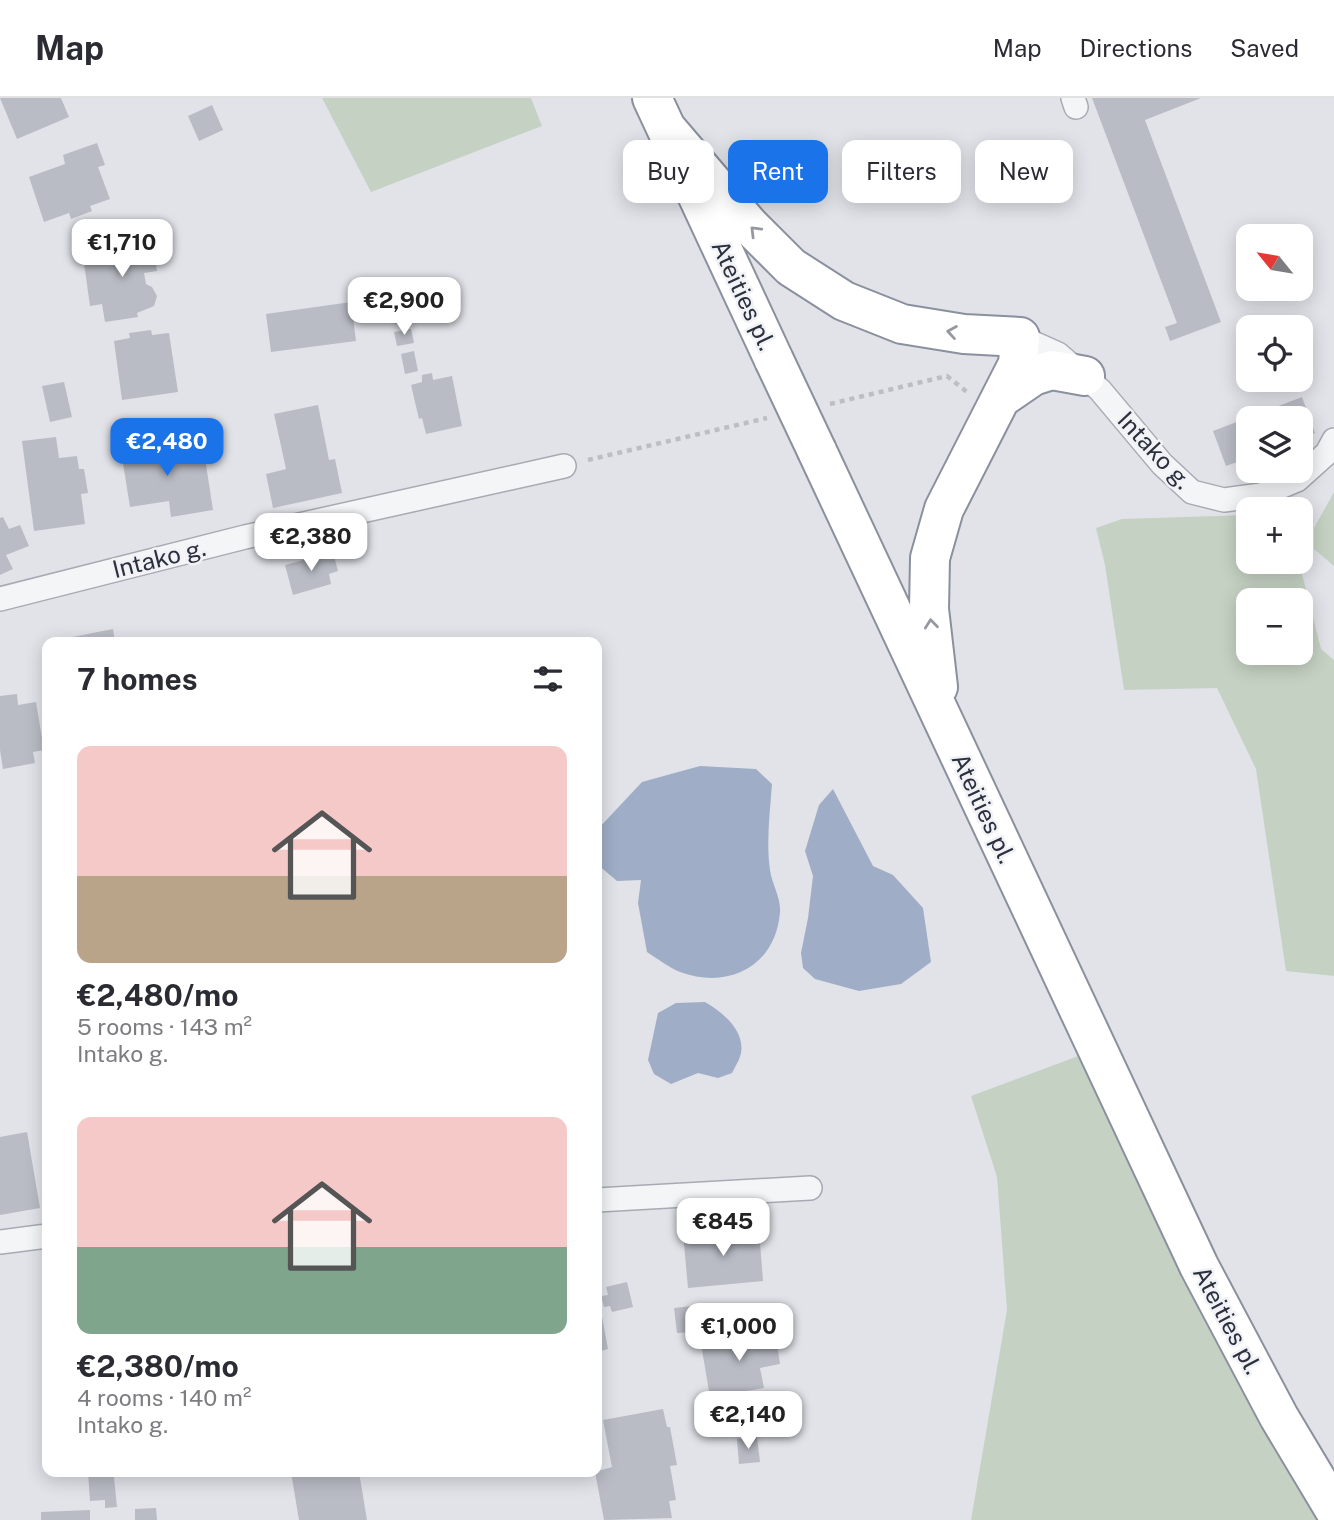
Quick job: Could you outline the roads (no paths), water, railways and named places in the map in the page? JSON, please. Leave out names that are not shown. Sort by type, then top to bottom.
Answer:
[{"type":"highway","points":[[659,113],[748,224],[791,267],[844,301],[902,324],[964,334],[1020,337],[1018,363],[944,509],[930,558],[929,608],[941,717]]},
{"type":"highway","name":"Ateities pl.","points":[[659,113],[1194,1255],[1273,1406],[1334,1509]]},
{"type":"highway","points":[[1001,398],[1033,376],[1052,370],[1085,376]]},
{"type":"street","name":"Intako g.","points":[[1020,337],[1058,354],[1085,376],[1162,464],[1192,492],[1224,500],[1261,495],[1297,480],[1327,453],[1334,440]]},
{"type":"street","name":"Intako g.","points":[[0,599],[245,537],[564,466]]},
{"type":"street","points":[[602,1200],[810,1188]]},
{"type":"street","points":[[0,1242],[42,1237]]},
{"type":"water","points":[[700,766],[756,769],[772,784],[768,849],[780,912],[777,931],[770,947],[747,969],[716,978],[698,977],[680,972],[647,952],[638,903],[641,880],[617,881],[602,868],[602,825],[642,782]]},
{"type":"water","points":[[833,789],[873,866],[893,875],[923,908],[931,962],[901,984],[859,991],[815,979],[803,968],[801,953],[813,876],[805,851],[819,805]]},
{"type":"water","points":[[705,1002],[725,1016],[736,1029],[741,1045],[740,1058],[732,1073],[718,1078],[698,1073],[671,1084],[654,1074],[648,1060],[658,1013],[676,1003]]}]
